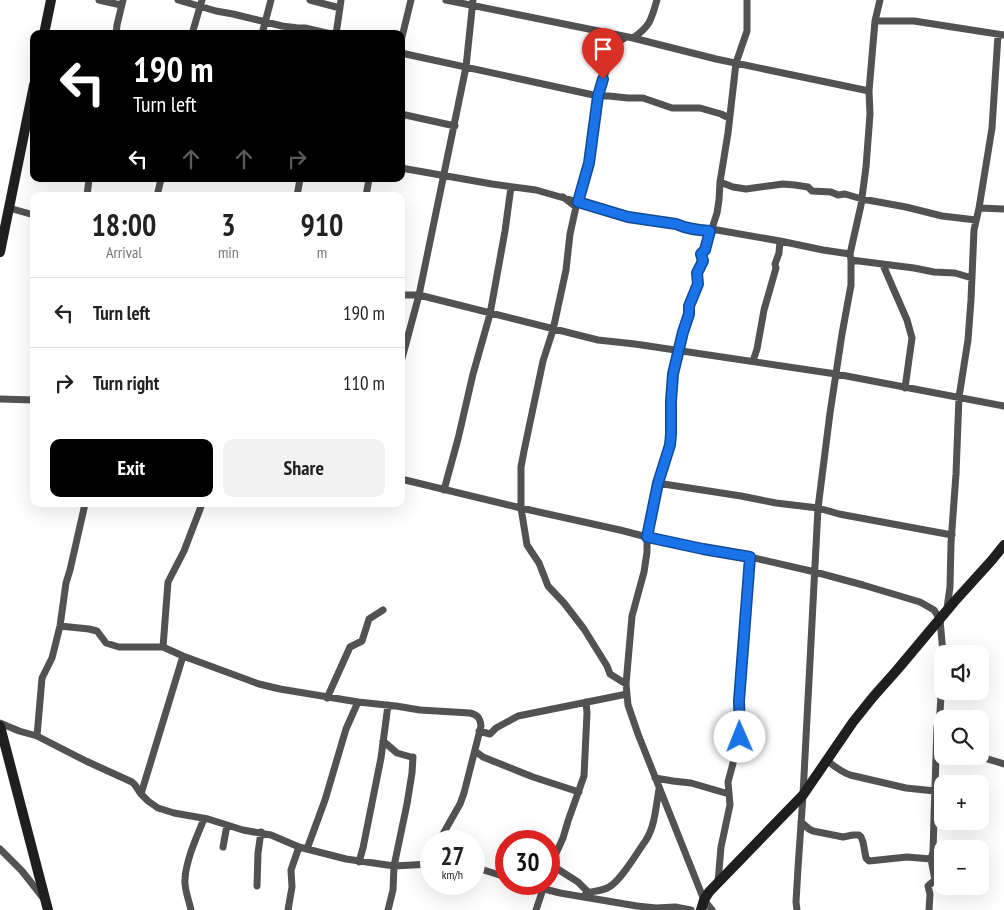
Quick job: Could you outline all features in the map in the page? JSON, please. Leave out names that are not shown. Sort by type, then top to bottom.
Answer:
[{"type":"street","points":[[45,30],[51,0]]},
{"type":"street","points":[[99,0],[122,2],[117,30]]},
{"type":"street","points":[[178,0],[202,3],[216,11],[282,26],[314,30]]},
{"type":"street","points":[[263,30],[271,0]]},
{"type":"street","points":[[310,0],[340,4],[337,30]]},
{"type":"street","points":[[404,30],[411,0]]},
{"type":"street","points":[[446,0],[472,3],[630,37],[736,64],[870,91]]},
{"type":"street","points":[[578,202],[590,155],[598,96],[614,47],[620,41],[646,28],[652,18],[657,0]]},
{"type":"street","points":[[712,910],[702,905],[632,718],[626,684],[632,616],[644,572],[647,537],[658,483],[670,445],[673,374],[689,314],[689,306],[698,284],[697,273],[703,261],[701,254],[705,250],[717,213],[736,64],[746,31],[747,0]]},
{"type":"street","points":[[797,910],[796,893],[818,508],[836,374],[851,285],[851,257],[866,167],[875,22],[880,0]]},
{"type":"street","points":[[193,30],[202,3]]},
{"type":"street","points":[[405,347],[419,295],[455,126],[466,67],[472,3]]},
{"type":"street","points":[[875,22],[914,22],[1001,35],[992,128],[973,242],[972,300],[959,398],[950,588],[943,616],[943,645]]},
{"type":"street","points":[[405,54],[598,96],[643,98],[672,108],[700,108],[729,118]]},
{"type":"street","points":[[0,252],[30,105]]},
{"type":"street","points":[[405,115],[455,126]]},
{"type":"street","points":[[405,169],[536,190],[628,217],[676,224],[695,229],[716,230],[780,240],[883,264],[934,272],[955,273],[972,278]]},
{"type":"street","points":[[720,182],[733,187],[746,188],[783,184],[795,185],[808,187],[812,191],[831,192],[838,195],[845,194],[952,218],[976,220]]},
{"type":"street","points":[[444,490],[490,314],[511,187]]},
{"type":"street","points":[[562,197],[576,207],[570,234],[566,270],[553,330],[543,361],[521,467],[521,508],[527,545],[539,563],[548,586],[580,623],[608,666],[610,674],[626,684]]},
{"type":"street","points":[[9,208],[30,214]]},
{"type":"street","points":[[979,208],[1004,209]]},
{"type":"street","points":[[752,361],[757,349],[764,310],[776,268],[775,264],[779,254],[780,240]]},
{"type":"street","points":[[883,264],[907,320],[912,338],[905,388]]},
{"type":"street","points":[[405,295],[419,295],[598,340],[616,341],[836,374],[1004,406]]},
{"type":"street","points":[[0,399],[30,400]]},
{"type":"street","points":[[405,480],[647,537],[815,572],[920,602],[943,616]]},
{"type":"street","points":[[658,483],[776,503],[818,508],[840,514],[952,535]]},
{"type":"street","points":[[37,736],[42,678],[52,658],[60,626],[66,583],[84,507]]},
{"type":"street","points":[[163,647],[168,582],[184,551],[201,507]]},
{"type":"street","points":[[702,905],[718,882],[803,794],[853,722],[873,697],[1004,545]]},
{"type":"street","points":[[718,882],[721,847],[730,805],[727,786],[740,737],[739,701],[750,557]]},
{"type":"street","points":[[327,698],[350,647],[362,641],[369,619],[383,610]]},
{"type":"street","points":[[60,626],[97,631],[106,643],[119,647],[163,647],[259,684],[327,698],[420,710],[475,714],[480,718],[480,730],[467,784],[461,802],[444,830]]},
{"type":"street","points":[[141,794],[183,656]]},
{"type":"street","points":[[480,730],[490,734],[496,728],[518,716],[627,694]]},
{"type":"street","points":[[307,849],[325,800],[346,729],[358,702]]},
{"type":"street","points":[[586,702],[584,776],[553,862],[556,868],[578,882],[588,892]]},
{"type":"street","points":[[359,862],[368,824],[388,705]]},
{"type":"street","points":[[0,724],[37,736],[132,782],[141,794],[158,808],[243,830],[279,837],[299,847],[330,856],[394,866],[420,864]]},
{"type":"street","points":[[0,724],[47,905]]},
{"type":"street","points":[[383,741],[397,753],[413,758],[407,804],[394,866],[388,910]]},
{"type":"street","points":[[475,751],[486,759],[579,792]]},
{"type":"street","points":[[989,759],[1004,764]]},
{"type":"street","points":[[826,760],[837,769],[850,775],[906,788],[934,791]]},
{"type":"street","points":[[655,778],[691,783],[729,794]]},
{"type":"street","points":[[576,896],[606,888],[620,877],[649,836],[659,787]]},
{"type":"street","points":[[191,910],[185,878],[192,849],[204,819]]},
{"type":"street","points":[[801,822],[813,831],[843,837],[859,835],[865,847],[866,858],[869,861],[907,857],[931,859]]},
{"type":"street","points":[[929,910],[930,894],[928,886],[935,880],[931,859],[934,822]]},
{"type":"street","points":[[223,847],[227,825]]},
{"type":"street","points":[[257,886],[261,832]]},
{"type":"street","points":[[288,910],[292,886],[291,870],[299,847]]},
{"type":"street","points":[[0,849],[22,871],[47,905]]},
{"type":"street","points":[[560,893],[645,907],[675,907],[691,910]]},
{"type":"street","points":[[536,910],[541,895]]},
{"type":"route","points":[[603,79],[598,96],[589,163],[578,202],[628,217],[710,231],[705,250],[701,254],[703,261],[697,273],[698,284],[689,306],[689,314],[673,374],[670,445],[658,483],[647,537],[750,557],[739,701],[740,737]]}]
